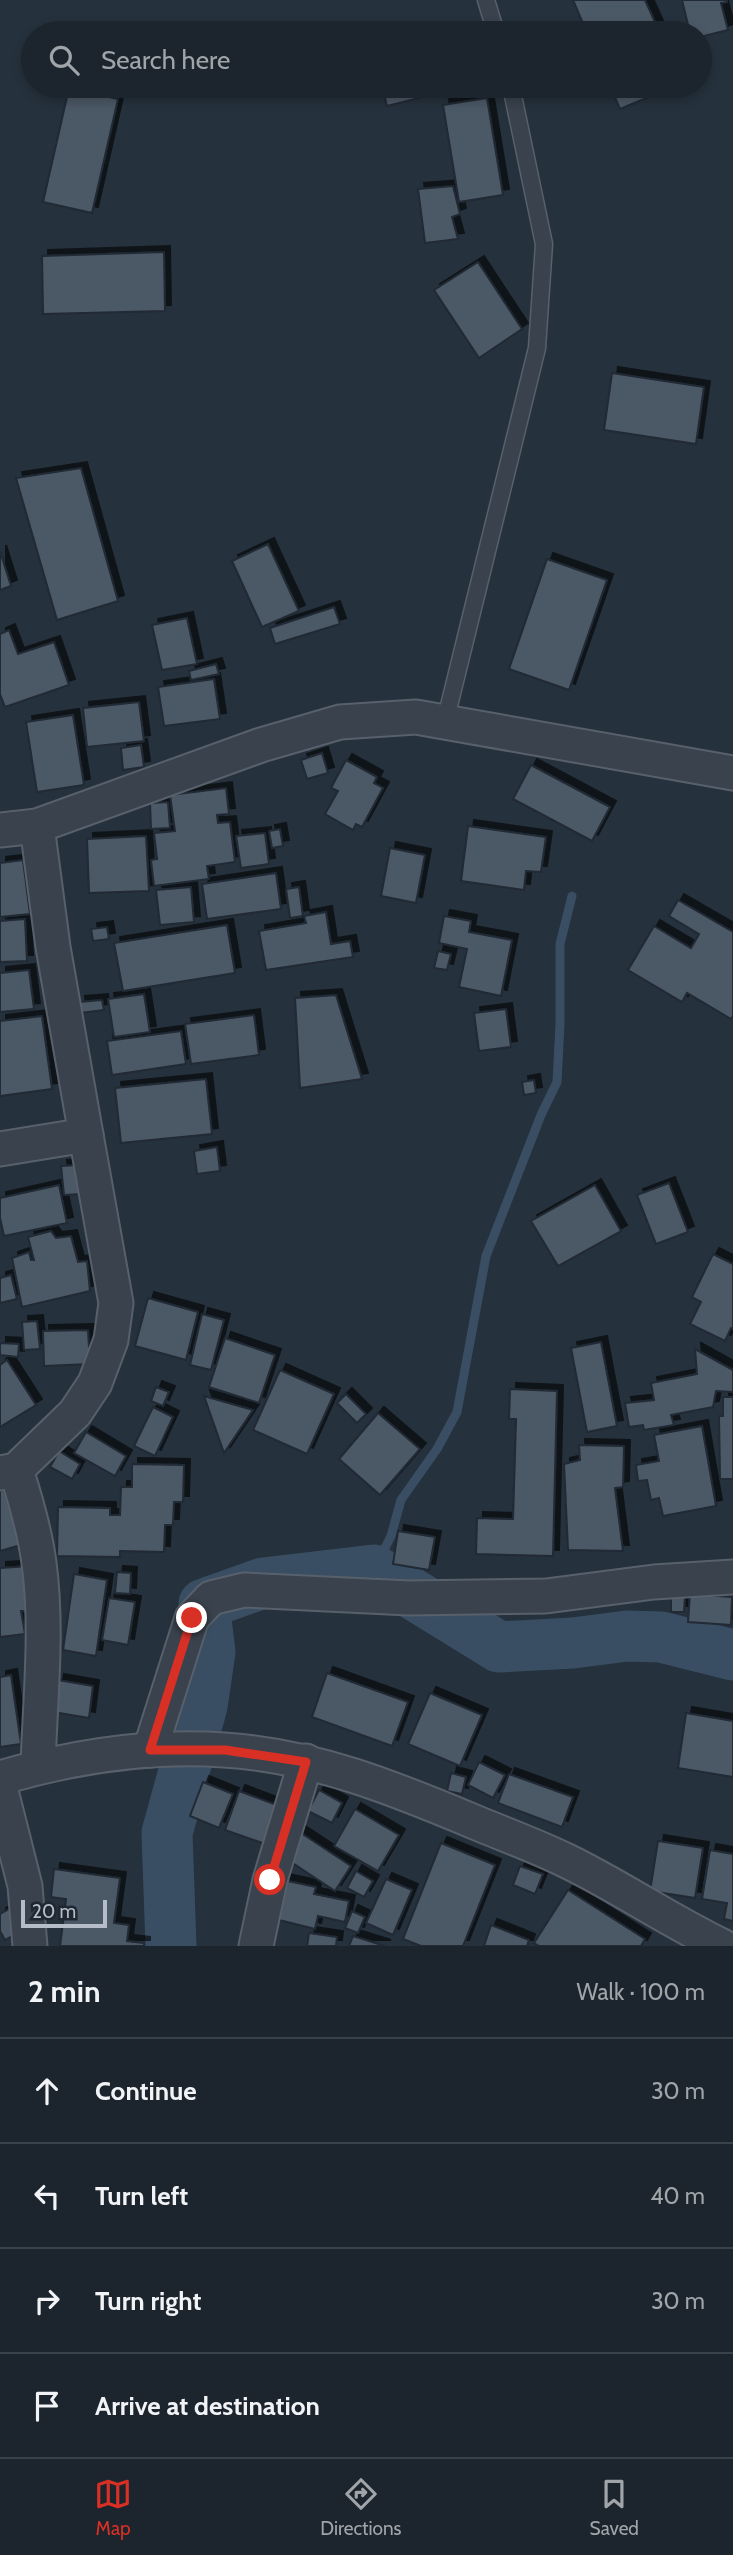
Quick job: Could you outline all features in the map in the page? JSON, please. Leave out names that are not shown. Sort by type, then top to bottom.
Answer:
[{"type":"street","points":[[0,830],[37,826],[261,745],[340,723],[416,717],[733,773]]},
{"type":"street","points":[[37,826],[53,947],[116,1303],[111,1340],[95,1383],[75,1413],[8,1471],[31,1519],[39,1565],[43,1629],[38,1766]]},
{"type":"street","points":[[0,1149],[86,1135]]},
{"type":"street","points":[[150,1750],[192,1618],[211,1598],[244,1590],[410,1598],[546,1596],[654,1582],[733,1577]]},
{"type":"street","points":[[0,1778],[38,1766],[150,1750],[225,1750],[306,1762],[402,1791],[565,1860],[679,1937],[723,1946]]},
{"type":"street","points":[[256,1946],[270,1880],[306,1762]]},
{"type":"street","points":[[0,1787],[25,1886],[30,1946]]},
{"type":"lane","points":[[486,0],[492,21]]},
{"type":"lane","points":[[445,722],[537,348],[544,244],[514,98]]},
{"type":"building","points":[[573,0],[645,0],[655,21],[582,21]]},
{"type":"building","points":[[682,0],[727,0],[721,3],[728,30],[712,34],[712,21],[687,21]]},
{"type":"building","points":[[67,98],[118,99],[92,213],[43,202]]},
{"type":"building","points":[[385,98],[419,98],[387,106]]},
{"type":"building","points":[[487,98],[503,195],[459,202],[443,105]]},
{"type":"building","points":[[615,98],[646,98],[620,109]]},
{"type":"building","points":[[453,186],[460,214],[452,217],[458,239],[425,243],[418,189]]},
{"type":"building","points":[[164,252],[165,311],[43,314],[42,256]]},
{"type":"building","points":[[478,262],[522,329],[479,358],[434,290]]},
{"type":"building","points":[[612,373],[704,387],[696,444],[604,430]]},
{"type":"building","points":[[81,468],[118,601],[57,620],[16,478]]},
{"type":"building","points":[[268,544],[299,611],[262,627],[232,561]]},
{"type":"building","points":[[0,551],[11,586],[0,590]]},
{"type":"building","points":[[547,559],[607,580],[569,690],[509,669]]},
{"type":"building","points":[[334,607],[340,624],[275,644],[270,628]]},
{"type":"building","points":[[187,618],[197,664],[162,670],[152,625]]},
{"type":"building","points":[[9,630],[18,654],[54,642],[69,685],[5,707],[0,694],[0,634]]},
{"type":"building","points":[[216,664],[219,674],[191,680],[189,671]]},
{"type":"building","points":[[214,679],[220,719],[164,726],[158,687]]},
{"type":"building","points":[[139,702],[144,741],[87,747],[83,708]]},
{"type":"building","points":[[73,715],[84,785],[37,792],[26,722]]},
{"type":"building","points":[[141,745],[144,767],[123,770],[121,748]]},
{"type":"building","points":[[322,753],[328,773],[307,779],[301,760]]},
{"type":"building","points":[[346,760],[377,777],[374,783],[383,788],[362,827],[356,824],[353,830],[325,814],[338,791],[331,788]]},
{"type":"building","points":[[531,765],[610,807],[592,841],[513,799]]},
{"type":"building","points":[[226,788],[229,814],[217,815],[218,823],[230,822],[235,862],[207,866],[209,879],[154,886],[151,860],[157,859],[154,833],[175,831],[170,795]]},
{"type":"building","points":[[168,802],[170,828],[151,829],[150,803]]},
{"type":"building","points":[[468,826],[546,837],[541,872],[526,871],[524,890],[461,881]]},
{"type":"building","points":[[280,829],[283,846],[272,848],[269,831]]},
{"type":"building","points":[[265,833],[269,864],[241,868],[236,836]]},
{"type":"building","points":[[146,836],[149,891],[89,893],[87,839]]},
{"type":"building","points":[[390,848],[425,855],[416,903],[381,896]]},
{"type":"building","points":[[23,860],[30,914],[0,917],[0,863]]},
{"type":"building","points":[[276,873],[281,909],[207,919],[202,884]]},
{"type":"building","points":[[191,887],[194,922],[160,925],[156,890]]},
{"type":"building","points":[[299,887],[303,916],[290,918],[286,889]]},
{"type":"building","points":[[678,900],[733,932],[731,1019],[687,993],[682,1002],[628,970],[654,926],[691,948],[699,934],[669,916]]},
{"type":"building","points":[[326,912],[331,944],[350,941],[353,957],[266,970],[259,931],[306,923],[304,916]]},
{"type":"building","points":[[444,916],[471,921],[469,932],[512,940],[501,996],[459,987],[467,949],[439,943]]},
{"type":"building","points":[[25,919],[27,961],[0,962],[0,921]]},
{"type":"building","points":[[227,925],[235,973],[123,991],[114,943]]},
{"type":"building","points":[[107,927],[109,939],[93,941],[91,929]]},
{"type":"building","points":[[438,951],[451,954],[447,970],[434,968]]},
{"type":"building","points":[[29,970],[34,1009],[0,1012],[0,973]]},
{"type":"building","points":[[144,994],[150,1032],[114,1037],[108,999]]},
{"type":"building","points":[[336,995],[362,1079],[300,1088],[295,998]]},
{"type":"building","points":[[102,1000],[104,1010],[80,1013],[79,1002]]},
{"type":"building","points":[[506,1009],[511,1047],[479,1051],[474,1013]]},
{"type":"building","points":[[254,1015],[259,1055],[191,1064],[185,1024]]},
{"type":"building","points":[[42,1016],[52,1089],[0,1096],[0,1021]]},
{"type":"building","points":[[181,1031],[186,1064],[112,1075],[107,1041]]},
{"type":"building","points":[[206,1079],[212,1134],[121,1143],[115,1088]]},
{"type":"building","points":[[534,1080],[536,1093],[524,1095],[522,1082]]},
{"type":"building","points":[[217,1147],[220,1171],[197,1174],[194,1151]]},
{"type":"building","points":[[80,1165],[83,1194],[64,1195],[61,1166]]},
{"type":"building","points":[[669,1183],[688,1232],[656,1244],[637,1195]]},
{"type":"building","points":[[59,1185],[67,1223],[4,1236],[0,1198]]},
{"type":"building","points":[[595,1185],[621,1231],[558,1266],[531,1221]]},
{"type":"building","points":[[51,1231],[56,1238],[71,1236],[78,1262],[87,1261],[90,1291],[22,1307],[12,1258],[29,1252],[31,1260],[34,1260],[28,1237]]},
{"type":"building","points":[[713,1254],[733,1264],[733,1329],[731,1328],[725,1341],[690,1324],[701,1302],[692,1297]]},
{"type":"building","points":[[11,1275],[17,1299],[0,1303],[0,1278]]},
{"type":"building","points":[[148,1298],[198,1312],[186,1360],[135,1346]]},
{"type":"building","points":[[202,1314],[224,1320],[211,1370],[190,1365]]},
{"type":"building","points":[[37,1321],[40,1349],[24,1350],[22,1322]]},
{"type":"building","points":[[88,1330],[90,1364],[44,1366],[43,1331]]},
{"type":"building","points":[[225,1338],[275,1355],[259,1403],[209,1387]]},
{"type":"building","points":[[601,1342],[617,1426],[587,1432],[571,1348]]},
{"type":"building","points":[[0,1343],[19,1344],[18,1357],[0,1355]]},
{"type":"building","points":[[695,1349],[733,1370],[733,1392],[716,1391],[713,1407],[671,1415],[674,1425],[644,1430],[643,1425],[629,1427],[625,1403],[654,1400],[651,1383],[697,1374]]},
{"type":"building","points":[[7,1360],[36,1405],[0,1427],[0,1365]]},
{"type":"building","points":[[280,1370],[334,1394],[307,1454],[253,1430]]},
{"type":"building","points":[[156,1387],[169,1392],[163,1406],[151,1401]]},
{"type":"building","points":[[510,1389],[557,1391],[553,1556],[476,1554],[477,1518],[513,1519],[516,1419],[509,1419]]},
{"type":"building","points":[[346,1394],[366,1414],[357,1423],[337,1403]]},
{"type":"building","points":[[204,1396],[253,1410],[224,1453]]},
{"type":"building","points":[[723,1397],[733,1397],[733,1479],[720,1479],[719,1416],[723,1416]]},
{"type":"building","points":[[153,1407],[173,1417],[155,1456],[134,1446]]},
{"type":"building","points":[[378,1413],[420,1449],[380,1495],[339,1459]]},
{"type":"building","points":[[702,1426],[716,1506],[663,1516],[659,1498],[651,1500],[647,1480],[638,1481],[636,1465],[659,1461],[654,1435]]},
{"type":"building","points":[[86,1432],[126,1456],[115,1476],[74,1453]]},
{"type":"building","points":[[579,1445],[624,1446],[623,1487],[615,1488],[623,1551],[568,1550],[564,1464],[580,1460]]},
{"type":"building","points":[[59,1451],[80,1464],[72,1479],[50,1467]]},
{"type":"building","points":[[132,1464],[184,1465],[183,1502],[174,1502],[173,1525],[165,1525],[164,1552],[120,1551],[120,1557],[57,1556],[58,1507],[110,1508],[110,1515],[120,1515],[121,1487],[132,1487]]},
{"type":"building","points":[[4,1490],[21,1545],[0,1551],[0,1491]]},
{"type":"building","points":[[398,1531],[435,1537],[429,1570],[393,1564]]},
{"type":"building","points":[[29,1566],[30,1611],[21,1611],[25,1634],[0,1637],[0,1568]]},
{"type":"building","points":[[117,1572],[131,1573],[130,1594],[115,1593]]},
{"type":"building","points":[[74,1574],[107,1580],[96,1656],[63,1650]]},
{"type":"building","points":[[690,1594],[732,1597],[731,1625],[688,1622]]},
{"type":"building","points":[[671,1595],[685,1596],[684,1612],[671,1612]]},
{"type":"building","points":[[109,1598],[135,1602],[128,1645],[102,1640]]},
{"type":"building","points":[[327,1673],[408,1702],[392,1746],[312,1717]]},
{"type":"building","points":[[11,1675],[21,1744],[0,1747],[0,1677]]},
{"type":"building","points":[[58,1680],[93,1686],[89,1718],[53,1712]]},
{"type":"building","points":[[430,1693],[482,1715],[460,1766],[408,1744]]},
{"type":"building","points":[[686,1713],[733,1721],[733,1777],[678,1768]]},
{"type":"building","points":[[479,1762],[505,1775],[493,1798],[468,1785]]},
{"type":"building","points":[[451,1773],[466,1777],[462,1794],[447,1791]]},
{"type":"building","points":[[509,1774],[573,1797],[562,1827],[498,1803]]},
{"type":"building","points":[[203,1782],[233,1794],[219,1828],[190,1816]]},
{"type":"building","points":[[319,1790],[342,1803],[332,1823],[308,1811]]},
{"type":"building","points":[[239,1791],[282,1807],[268,1845],[225,1830]]},
{"type":"building","points":[[355,1809],[399,1835],[378,1871],[334,1846]]},
{"type":"building","points":[[295,1829],[351,1866],[335,1891],[279,1854]]},
{"type":"building","points":[[658,1841],[703,1848],[695,1898],[650,1891]]},
{"type":"building","points":[[441,1843],[495,1865],[463,1946],[421,1946],[403,1939]]},
{"type":"building","points":[[710,1850],[733,1854],[733,1921],[724,1919],[727,1903],[702,1899]]},
{"type":"building","points":[[520,1866],[543,1874],[535,1894],[513,1885]]},
{"type":"building","points":[[54,1869],[120,1878],[114,1923],[129,1925],[127,1941],[144,1943],[144,1946],[60,1946],[66,1899],[51,1897]]},
{"type":"building","points":[[356,1871],[373,1881],[364,1897],[347,1888]]},
{"type":"building","points":[[386,1879],[412,1890],[393,1935],[366,1923]]},
{"type":"building","points":[[283,1880],[316,1887],[314,1894],[349,1901],[345,1922],[318,1916],[315,1929],[275,1919]]},
{"type":"building","points":[[568,1890],[645,1939],[641,1946],[539,1946],[534,1943]]},
{"type":"building","points":[[9,1909],[21,1931],[5,1940],[0,1931],[0,1914]]},
{"type":"building","points":[[352,1911],[365,1917],[358,1933],[345,1928]]},
{"type":"building","points":[[491,1925],[529,1940],[527,1946],[484,1946]]},
{"type":"building","points":[[309,1933],[337,1937],[336,1946],[307,1946]]},
{"type":"building","points":[[353,1936],[385,1946],[349,1946]]},
{"type":"waterway","points":[[374,1570],[391,1536],[401,1500],[437,1449],[457,1412],[486,1256],[541,1115],[557,1082],[560,944],[572,896]]},
{"type":"waterway","points":[[171,1946],[167,1833],[202,1706],[210,1652],[204,1604],[263,1583],[374,1570],[499,1647],[573,1643],[627,1636],[661,1637],[733,1655]]},
{"type":"route","points":[[192,1618],[150,1750],[225,1750],[306,1762],[270,1880]]}]
